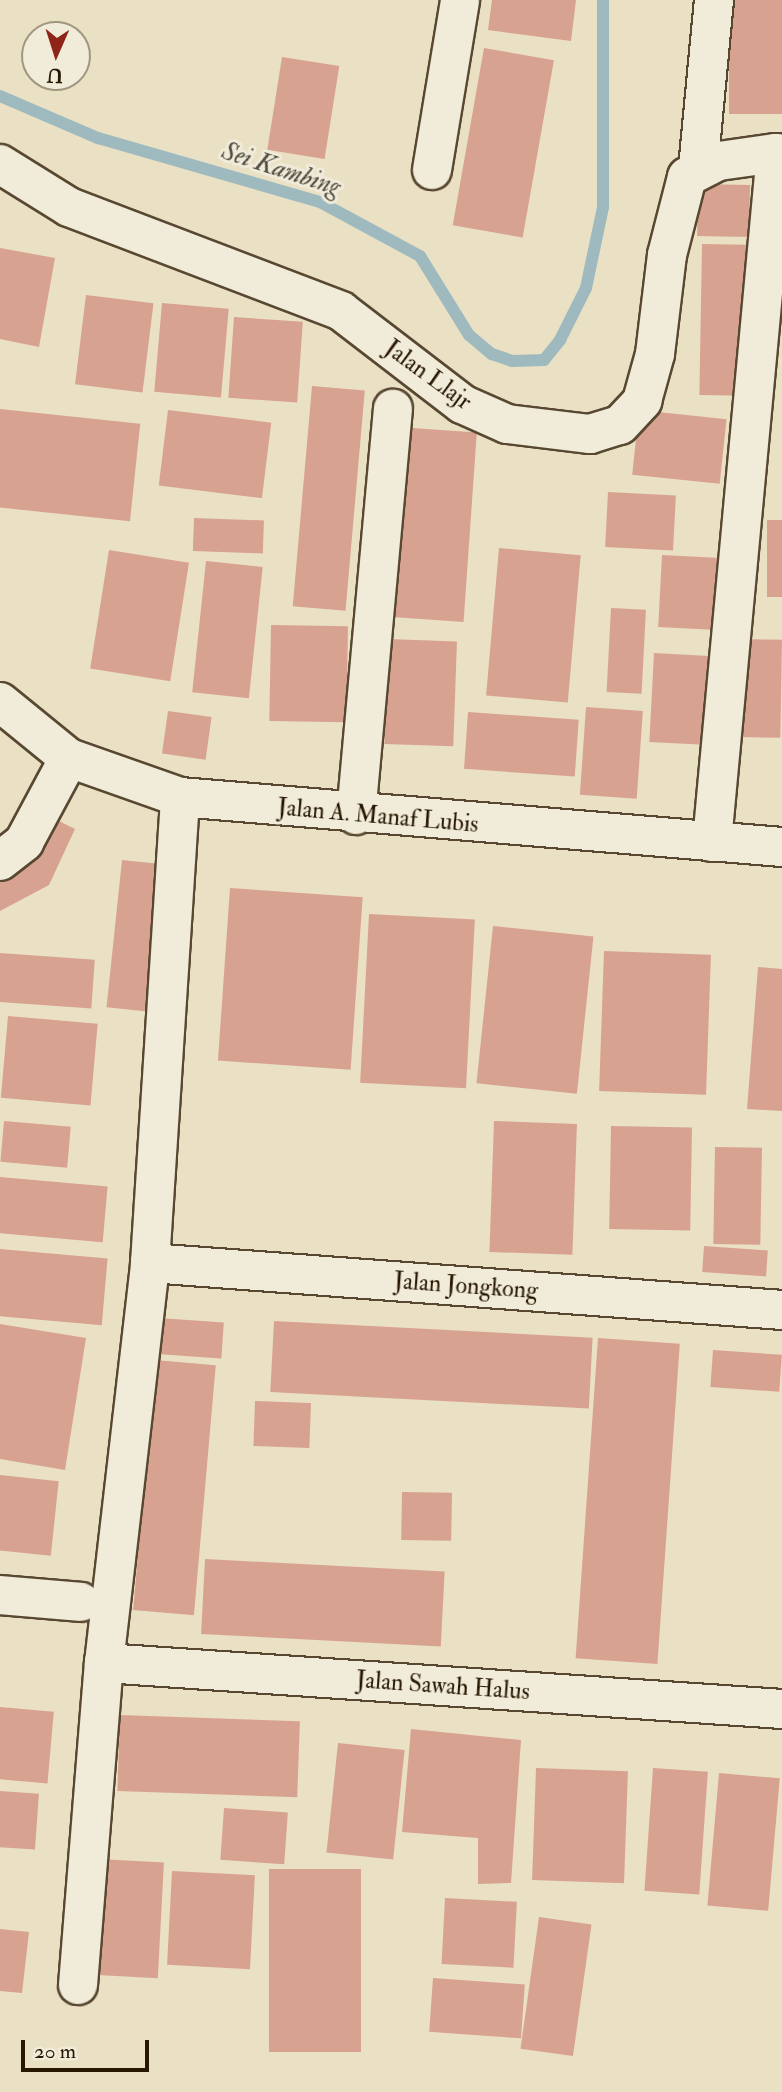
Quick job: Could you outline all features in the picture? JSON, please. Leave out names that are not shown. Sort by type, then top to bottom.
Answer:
[{"type":"street","points":[[432,170],[460,0]]},
{"type":"street","points":[[712,842],[776,153],[719,161],[698,169],[713,0]]},
{"type":"street","name":"Jalan Llajr","points":[[0,164],[69,207],[341,311],[462,404],[507,424],[590,434],[621,425],[642,401],[655,354],[667,255],[683,186],[698,169]]},
{"type":"street","points":[[356,815],[393,409]]},
{"type":"street","name":"Jalan A. Manaf Lubis","points":[[0,702],[69,758],[180,797],[356,815],[782,847]]},
{"type":"street","points":[[0,861],[24,842],[69,758]]},
{"type":"street","points":[[78,1985],[104,1663],[150,1263],[180,797]]},
{"type":"street","name":"Jalan Jongkong","points":[[150,1263],[782,1310]]},
{"type":"street","points":[[0,1595],[81,1602]]},
{"type":"street","name":"Jalan Sawah Halus","points":[[104,1663],[782,1709]]},
{"type":"building","points":[[492,0],[576,0],[571,41],[488,30]]},
{"type":"building","points":[[729,0],[782,0],[782,114],[729,114]]},
{"type":"building","points":[[484,48],[554,60],[523,238],[453,225]]},
{"type":"building","points":[[282,57],[339,66],[325,159],[267,150]]},
{"type":"building","points":[[698,184],[750,185],[749,237],[697,236]]},
{"type":"building","points":[[702,244],[746,245],[743,396],[699,395]]},
{"type":"building","points":[[0,248],[55,258],[39,347],[0,339]]},
{"type":"building","points":[[86,295],[153,303],[143,393],[75,384]]},
{"type":"building","points":[[162,303],[229,309],[221,398],[154,392]]},
{"type":"building","points":[[234,317],[303,322],[297,403],[228,398]]},
{"type":"building","points":[[312,386],[365,391],[346,611],[293,606]]},
{"type":"building","points":[[0,409],[140,424],[130,521],[0,508]]},
{"type":"building","points":[[168,410],[271,423],[262,498],[159,485]]},
{"type":"building","points":[[639,410],[727,419],[720,484],[632,475]]},
{"type":"building","points":[[398,427],[477,433],[464,622],[385,617]]},
{"type":"building","points":[[608,492],[676,496],[673,550],[605,547]]},
{"type":"building","points":[[194,518],[264,520],[263,553],[193,551]]},
{"type":"building","points":[[767,520],[782,520],[782,597],[767,597]]},
{"type":"building","points":[[499,548],[581,555],[568,703],[486,695]]},
{"type":"building","points":[[109,550],[189,563],[170,681],[90,669]]},
{"type":"building","points":[[662,555],[721,558],[717,630],[658,627]]},
{"type":"building","points":[[206,561],[263,567],[249,698],[192,692]]},
{"type":"building","points":[[611,608],[646,610],[642,694],[607,692]]},
{"type":"building","points":[[271,625],[348,626],[346,722],[269,721]]},
{"type":"building","points":[[388,639],[457,641],[453,746],[384,744]]},
{"type":"building","points":[[739,639],[782,640],[780,738],[737,737]]},
{"type":"building","points":[[654,653],[714,656],[709,745],[649,742]]},
{"type":"building","points":[[586,707],[643,711],[637,799],[580,795]]},
{"type":"building","points":[[168,711],[212,717],[206,760],[162,754]]},
{"type":"building","points":[[468,712],[579,720],[575,777],[464,769]]},
{"type":"building","points":[[55,819],[75,829],[49,885],[0,911],[0,875],[34,856],[36,861]]},
{"type":"building","points":[[122,860],[163,864],[147,1011],[107,1007]]},
{"type":"building","points":[[230,888],[363,897],[351,1070],[218,1061]]},
{"type":"building","points":[[369,914],[475,920],[466,1088],[360,1083]]},
{"type":"building","points":[[493,926],[593,937],[577,1094],[476,1083]]},
{"type":"building","points":[[604,951],[711,955],[706,1095],[599,1091]]},
{"type":"building","points":[[0,953],[95,960],[91,1009],[0,1002]]},
{"type":"building","points":[[758,967],[782,969],[782,1111],[747,1109]]},
{"type":"building","points":[[8,1016],[98,1024],[91,1106],[1,1098]]},
{"type":"building","points":[[4,1121],[71,1127],[67,1168],[0,1162]]},
{"type":"building","points":[[494,1121],[577,1124],[572,1255],[489,1252]]},
{"type":"building","points":[[611,1126],[692,1127],[690,1230],[609,1229]]},
{"type":"building","points":[[715,1147],[762,1148],[760,1245],[713,1244]]},
{"type":"building","points":[[0,1177],[108,1186],[103,1242],[0,1233]]},
{"type":"building","points":[[704,1246],[768,1250],[766,1276],[702,1272]]},
{"type":"building","points":[[0,1249],[108,1258],[102,1325],[0,1316]]},
{"type":"building","points":[[159,1318],[224,1323],[221,1358],[156,1354]]},
{"type":"building","points":[[274,1321],[593,1338],[589,1409],[270,1392]]},
{"type":"building","points":[[0,1324],[86,1338],[65,1470],[0,1459]]},
{"type":"building","points":[[598,1338],[680,1344],[657,1664],[576,1658]]},
{"type":"building","points":[[713,1350],[782,1355],[779,1392],[710,1387]]},
{"type":"building","points":[[155,1360],[216,1365],[194,1615],[133,1610]]},
{"type":"building","points":[[255,1401],[311,1403],[309,1448],[253,1446]]},
{"type":"building","points":[[0,1475],[59,1481],[51,1556],[0,1550]]},
{"type":"building","points":[[402,1492],[452,1493],[451,1541],[401,1540]]},
{"type":"building","points":[[205,1559],[445,1572],[441,1646],[201,1634]]},
{"type":"building","points":[[0,1707],[54,1712],[48,1783],[0,1779]]},
{"type":"building","points":[[120,1715],[300,1721],[297,1797],[117,1791]]},
{"type":"building","points":[[411,1729],[521,1740],[511,1883],[478,1884],[478,1838],[402,1832]]},
{"type":"building","points":[[338,1743],[405,1750],[393,1859],[327,1852]]},
{"type":"building","points":[[536,1768],[628,1771],[624,1883],[532,1880]]},
{"type":"building","points":[[653,1768],[708,1772],[699,1895],[644,1891]]},
{"type":"building","points":[[719,1773],[780,1778],[768,1911],[707,1905]]},
{"type":"building","points":[[0,1791],[39,1794],[35,1850],[0,1847]]},
{"type":"building","points":[[224,1808],[288,1812],[284,1864],[220,1860]]},
{"type":"building","points":[[99,1859],[164,1862],[158,1978],[93,1975]]},
{"type":"building","points":[[269,1869],[361,1869],[361,2052],[269,2052]]},
{"type":"building","points":[[172,1871],[255,1875],[250,1969],[167,1965]]},
{"type":"building","points":[[445,1898],[517,1902],[513,1968],[442,1964]]},
{"type":"building","points":[[539,1917],[591,1924],[573,2056],[520,2049]]},
{"type":"building","points":[[0,1929],[29,1932],[22,1993],[0,1991]]},
{"type":"building","points":[[433,1978],[525,1984],[521,2038],[429,2032]]},
{"type":"waterway","name":"Sei Kambing","points":[[0,96],[98,138],[320,202],[420,256],[469,335],[492,354],[512,361],[544,360],[560,340],[586,288],[603,207],[603,0]]}]
